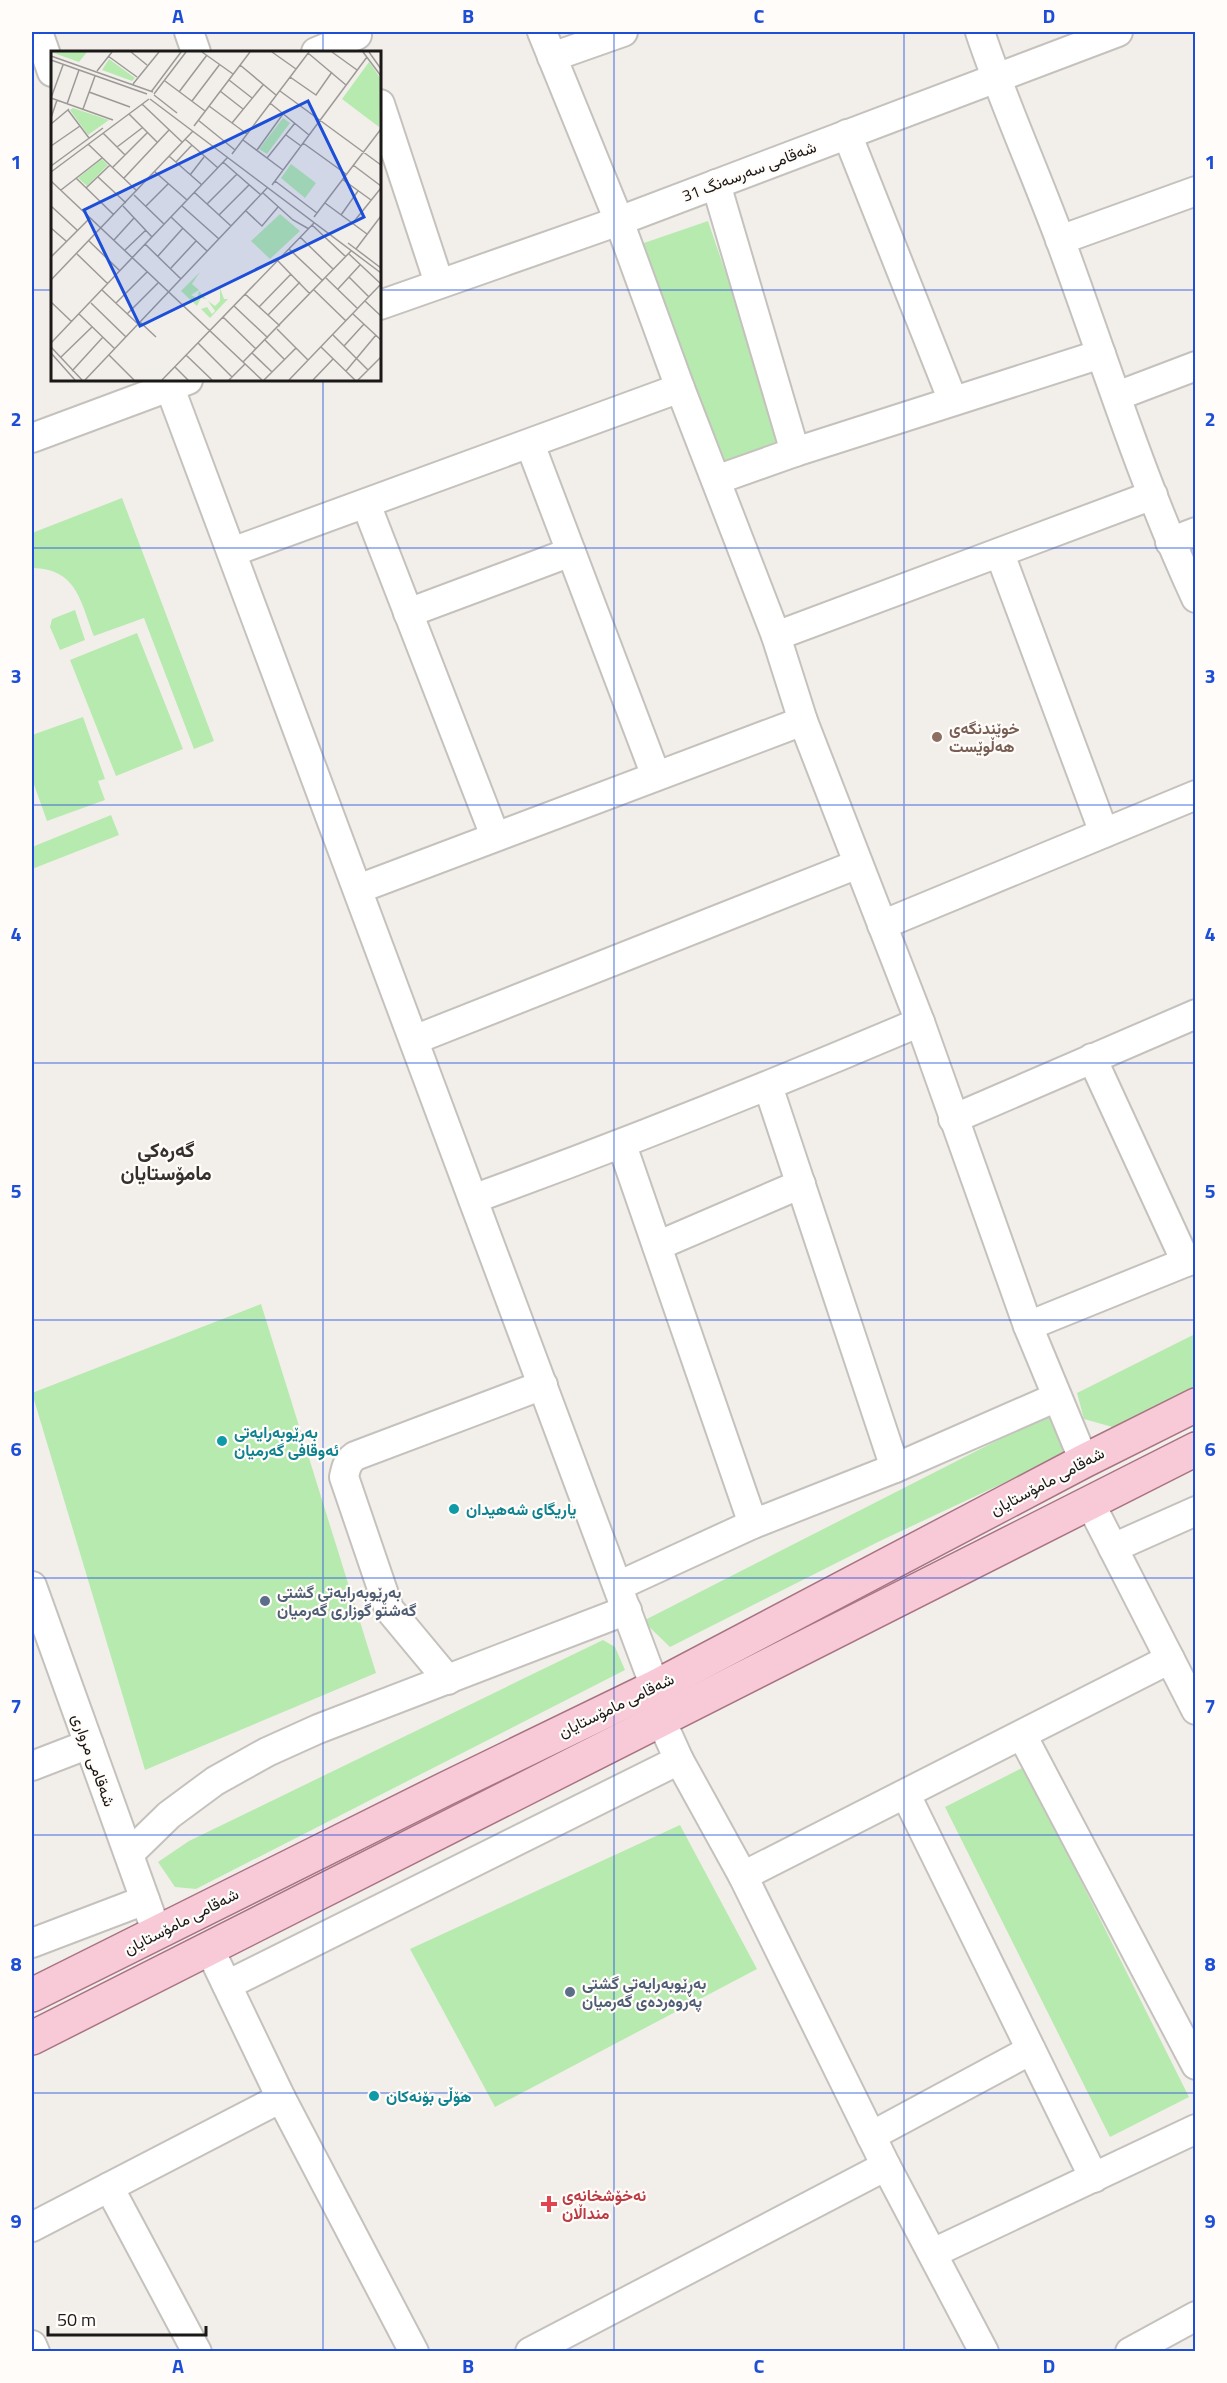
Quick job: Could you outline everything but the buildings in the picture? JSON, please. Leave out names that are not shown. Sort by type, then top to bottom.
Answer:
[{"type":"main road","name":"شەقامی مامۆستایان","points":[[32,1995],[655,1687],[1084,1461],[1196,1405]]},
{"type":"main road","name":"شەقامی مامۆستایان","points":[[32,2038],[1196,1449]]},
{"type":"main road","points":[[447,1788],[445,1796],[450,1810],[464,1818]]},
{"type":"main road","points":[[377,1823],[384,1826],[393,1839],[392,1855]]},
{"type":"street","points":[[38,32],[51,69]]},
{"type":"street","points":[[189,32],[196,51]]},
{"type":"street","points":[[623,32],[547,44],[619,221],[680,388],[776,636],[803,721],[920,1022],[1028,1326],[1084,1461]]},
{"type":"street","points":[[980,32],[996,79],[1060,240],[1153,495],[1183,537],[1196,598]]},
{"type":"street","name":"شەقامی سەرسەنگ 31","points":[[381,305],[619,221],[1118,32]]},
{"type":"street","points":[[320,51],[358,40]]},
{"type":"street","points":[[381,107],[439,283]]},
{"type":"street","points":[[847,134],[953,401]]},
{"type":"street","points":[[716,184],[795,452]]},
{"type":"street","points":[[1060,240],[1196,191]]},
{"type":"street","points":[[716,480],[795,452],[1101,354]]},
{"type":"street","points":[[1117,396],[1196,366]]},
{"type":"street","points":[[32,438],[175,382],[232,552],[655,1687]]},
{"type":"street","points":[[232,552],[680,388]]},
{"type":"street","points":[[530,444],[656,776]]},
{"type":"street","points":[[776,636],[1153,495]]},
{"type":"street","points":[[366,504],[495,836]]},
{"type":"street","points":[[408,613],[571,552]]},
{"type":"street","points":[[1000,554],[1104,833]]},
{"type":"street","points":[[358,890],[495,836],[803,721]]},
{"type":"street","points":[[882,925],[1196,795]]},
{"type":"street","points":[[414,1040],[858,864]]},
{"type":"street","points":[[953,1119],[1196,1014]]},
{"type":"street","points":[[473,1199],[768,1086],[920,1022]]},
{"type":"street","points":[[1028,1326],[1191,1260],[1092,1059]]},
{"type":"street","points":[[768,1086],[895,1468]]},
{"type":"street","points":[[621,1144],[753,1524]]},
{"type":"street","points":[[657,1246],[801,1184]]},
{"type":"street","points":[[448,1680],[389,1609],[344,1477],[345,1469],[349,1460],[355,1456],[543,1385]]},
{"type":"street","points":[[129,1854],[169,1815],[215,1780],[267,1752],[318,1729],[448,1680],[622,1598],[753,1524],[895,1468],[1057,1397]]},
{"type":"street","points":[[1090,1503],[1196,1710]]},
{"type":"street","points":[[1113,1548],[1196,1511]]},
{"type":"street","name":"شەقامی مرواری","points":[[34,1598],[157,1933]]},
{"type":"street","points":[[743,1876],[1170,1659]]},
{"type":"street","points":[[661,1720],[679,1760],[743,1876],[886,2166],[984,2352]]},
{"type":"street","points":[[1022,1735],[1196,2065]]},
{"type":"street","points":[[32,1766],[89,1744]]},
{"type":"street","points":[[227,1985],[679,1760]]},
{"type":"street","points":[[906,1795],[1094,2178]]},
{"type":"street","points":[[32,1943],[146,1900]]},
{"type":"street","points":[[208,1948],[281,2098],[413,2351]]},
{"type":"street","points":[[871,2136],[1031,2050]]},
{"type":"street","points":[[32,2227],[281,2098]]},
{"type":"street","points":[[933,2253],[1196,2129]]},
{"type":"street","points":[[530,2352],[886,2166]]},
{"type":"street","points":[[109,2187],[198,2352]]},
{"type":"street","points":[[1130,2352],[1196,2316]]},
{"type":"street","points":[[32,2344],[35,2352]]},
{"type":"green space","points":[[708,221],[783,441],[716,464],[641,244]]},
{"type":"green space","points":[[122,498],[214,741],[194,749],[144,618],[94,636],[80,599],[68,580],[47,570],[32,568],[32,533]]},
{"type":"green space","points":[[75,610],[85,640],[60,650],[50,627],[52,619]]},
{"type":"green space","points":[[137,633],[183,749],[116,776],[70,660]]},
{"type":"green space","points":[[83,717],[105,779],[98,781],[105,800],[47,821],[32,779],[32,735]]},
{"type":"green space","points":[[111,815],[119,835],[32,869],[32,847]]},
{"type":"green space","points":[[261,1304],[376,1673],[145,1770],[32,1393]]},
{"type":"green space","points":[[1195,1334],[1195,1386],[1116,1428],[1084,1419],[1077,1393]]},
{"type":"green space","points":[[1043,1417],[1054,1418],[1066,1447],[1063,1455],[880,1541],[670,1647],[643,1621]]},
{"type":"green space","points":[[603,1640],[615,1647],[625,1670],[196,1889],[175,1887],[158,1862],[189,1841]]},
{"type":"green space","points":[[1024,1767],[1189,2097],[1110,2137],[945,1807]]},
{"type":"green space","points":[[680,1825],[757,1969],[495,2107],[410,1949]]},
{"type":"place","name":"خوێندنگەی هەڵوێست","points":[[937,737]]},
{"type":"place","name":"بەڕێوبەرایەتی ئەوقافی گەرمیان","points":[[222,1441]]},
{"type":"place","name":"یاریگای شەهیدان","points":[[454,1509]]},
{"type":"place","name":"بەڕێوبەرایەتی گشتی گەشتو گوزاری گەرمیان","points":[[265,1601]]},
{"type":"place","name":"بەڕێوبەرایەتی گشتی پەروەردەی گەرمیان","points":[[570,1992]]},
{"type":"place","name":"هۆڵی بۆنەکان","points":[[374,2096]]},
{"type":"place","name":"نەخۆشخانەی منداڵان","points":[[549,2204]]},
{"type":"district","name":"گەرەکی مامۆستایان","points":[[166,1160]]}]
